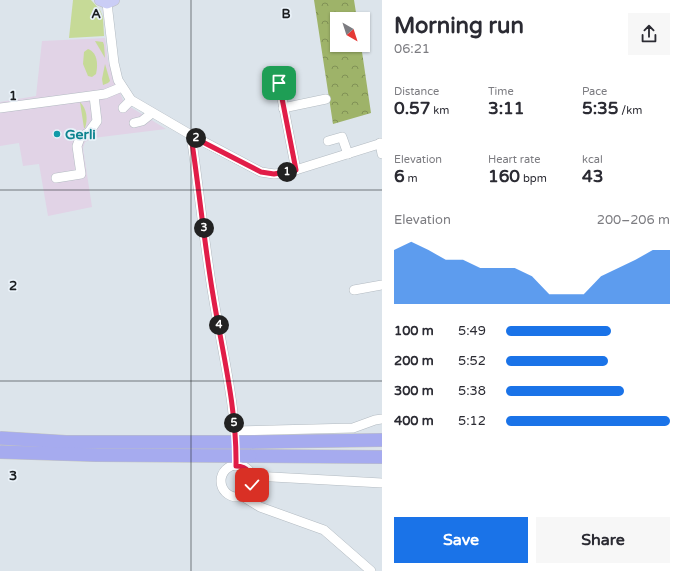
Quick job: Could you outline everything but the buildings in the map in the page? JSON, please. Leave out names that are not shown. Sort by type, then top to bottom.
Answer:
[{"type":"highway","points":[[0,438],[66,442],[382,440]]},
{"type":"highway","points":[[0,452],[96,455],[382,457]]},
{"type":"street","points":[[107,1],[114,63],[118,80],[122,87],[131,100],[191,136],[261,172],[274,174],[296,170],[381,143],[382,154]]},
{"type":"street","points":[[279,83],[296,170]]},
{"type":"street","points":[[0,108],[94,96],[105,94],[122,87]]},
{"type":"street","points":[[56,178],[81,174],[77,146],[80,138],[89,132],[97,121],[94,96]]},
{"type":"street","points":[[283,108],[326,99]]},
{"type":"street","points":[[123,108],[131,100]]},
{"type":"street","points":[[134,122],[142,121],[152,113]]},
{"type":"street","points":[[191,136],[213,294],[236,431],[236,466]]},
{"type":"street","points":[[328,141],[342,137],[348,154]]},
{"type":"street","points":[[354,290],[382,285]]},
{"type":"street","points":[[236,431],[353,428],[382,419]]},
{"type":"street","points":[[236,466],[245,468],[252,476],[250,490],[242,496],[237,497],[227,494],[221,485],[221,480],[225,470],[230,467],[236,466]]},
{"type":"street","points":[[252,476],[382,483]]},
{"type":"street","points":[[242,496],[260,507],[324,530],[371,571]]},
{"type":"shaded area","name":"Gerli","points":[[105,38],[108,61],[124,103],[166,129],[93,138],[85,142],[83,148],[92,207],[48,216],[39,164],[23,166],[19,143],[0,146],[0,102],[36,96],[42,41]]},
{"type":"green space","points":[[73,0],[91,0],[100,10],[103,17],[104,36],[69,38]]},
{"type":"green space","points":[[314,0],[354,0],[356,12],[330,12],[330,52],[362,52],[371,113],[333,124]]},
{"type":"green space","points":[[95,41],[103,42],[105,58]]},
{"type":"green space","points":[[88,49],[94,53],[97,67],[96,74],[92,77],[88,76],[83,64],[84,52]]},
{"type":"green space","points":[[105,64],[110,81],[103,85],[102,79]]},
{"type":"green space","points":[[80,102],[86,114],[85,128],[84,128]]},
{"type":"place","name":"Gerli","points":[[57,134]]},
{"type":"route","points":[[252,485],[252,476],[249,471],[240,466],[236,466],[236,431],[213,294],[191,136],[261,172],[274,174],[296,170],[279,83]]}]
